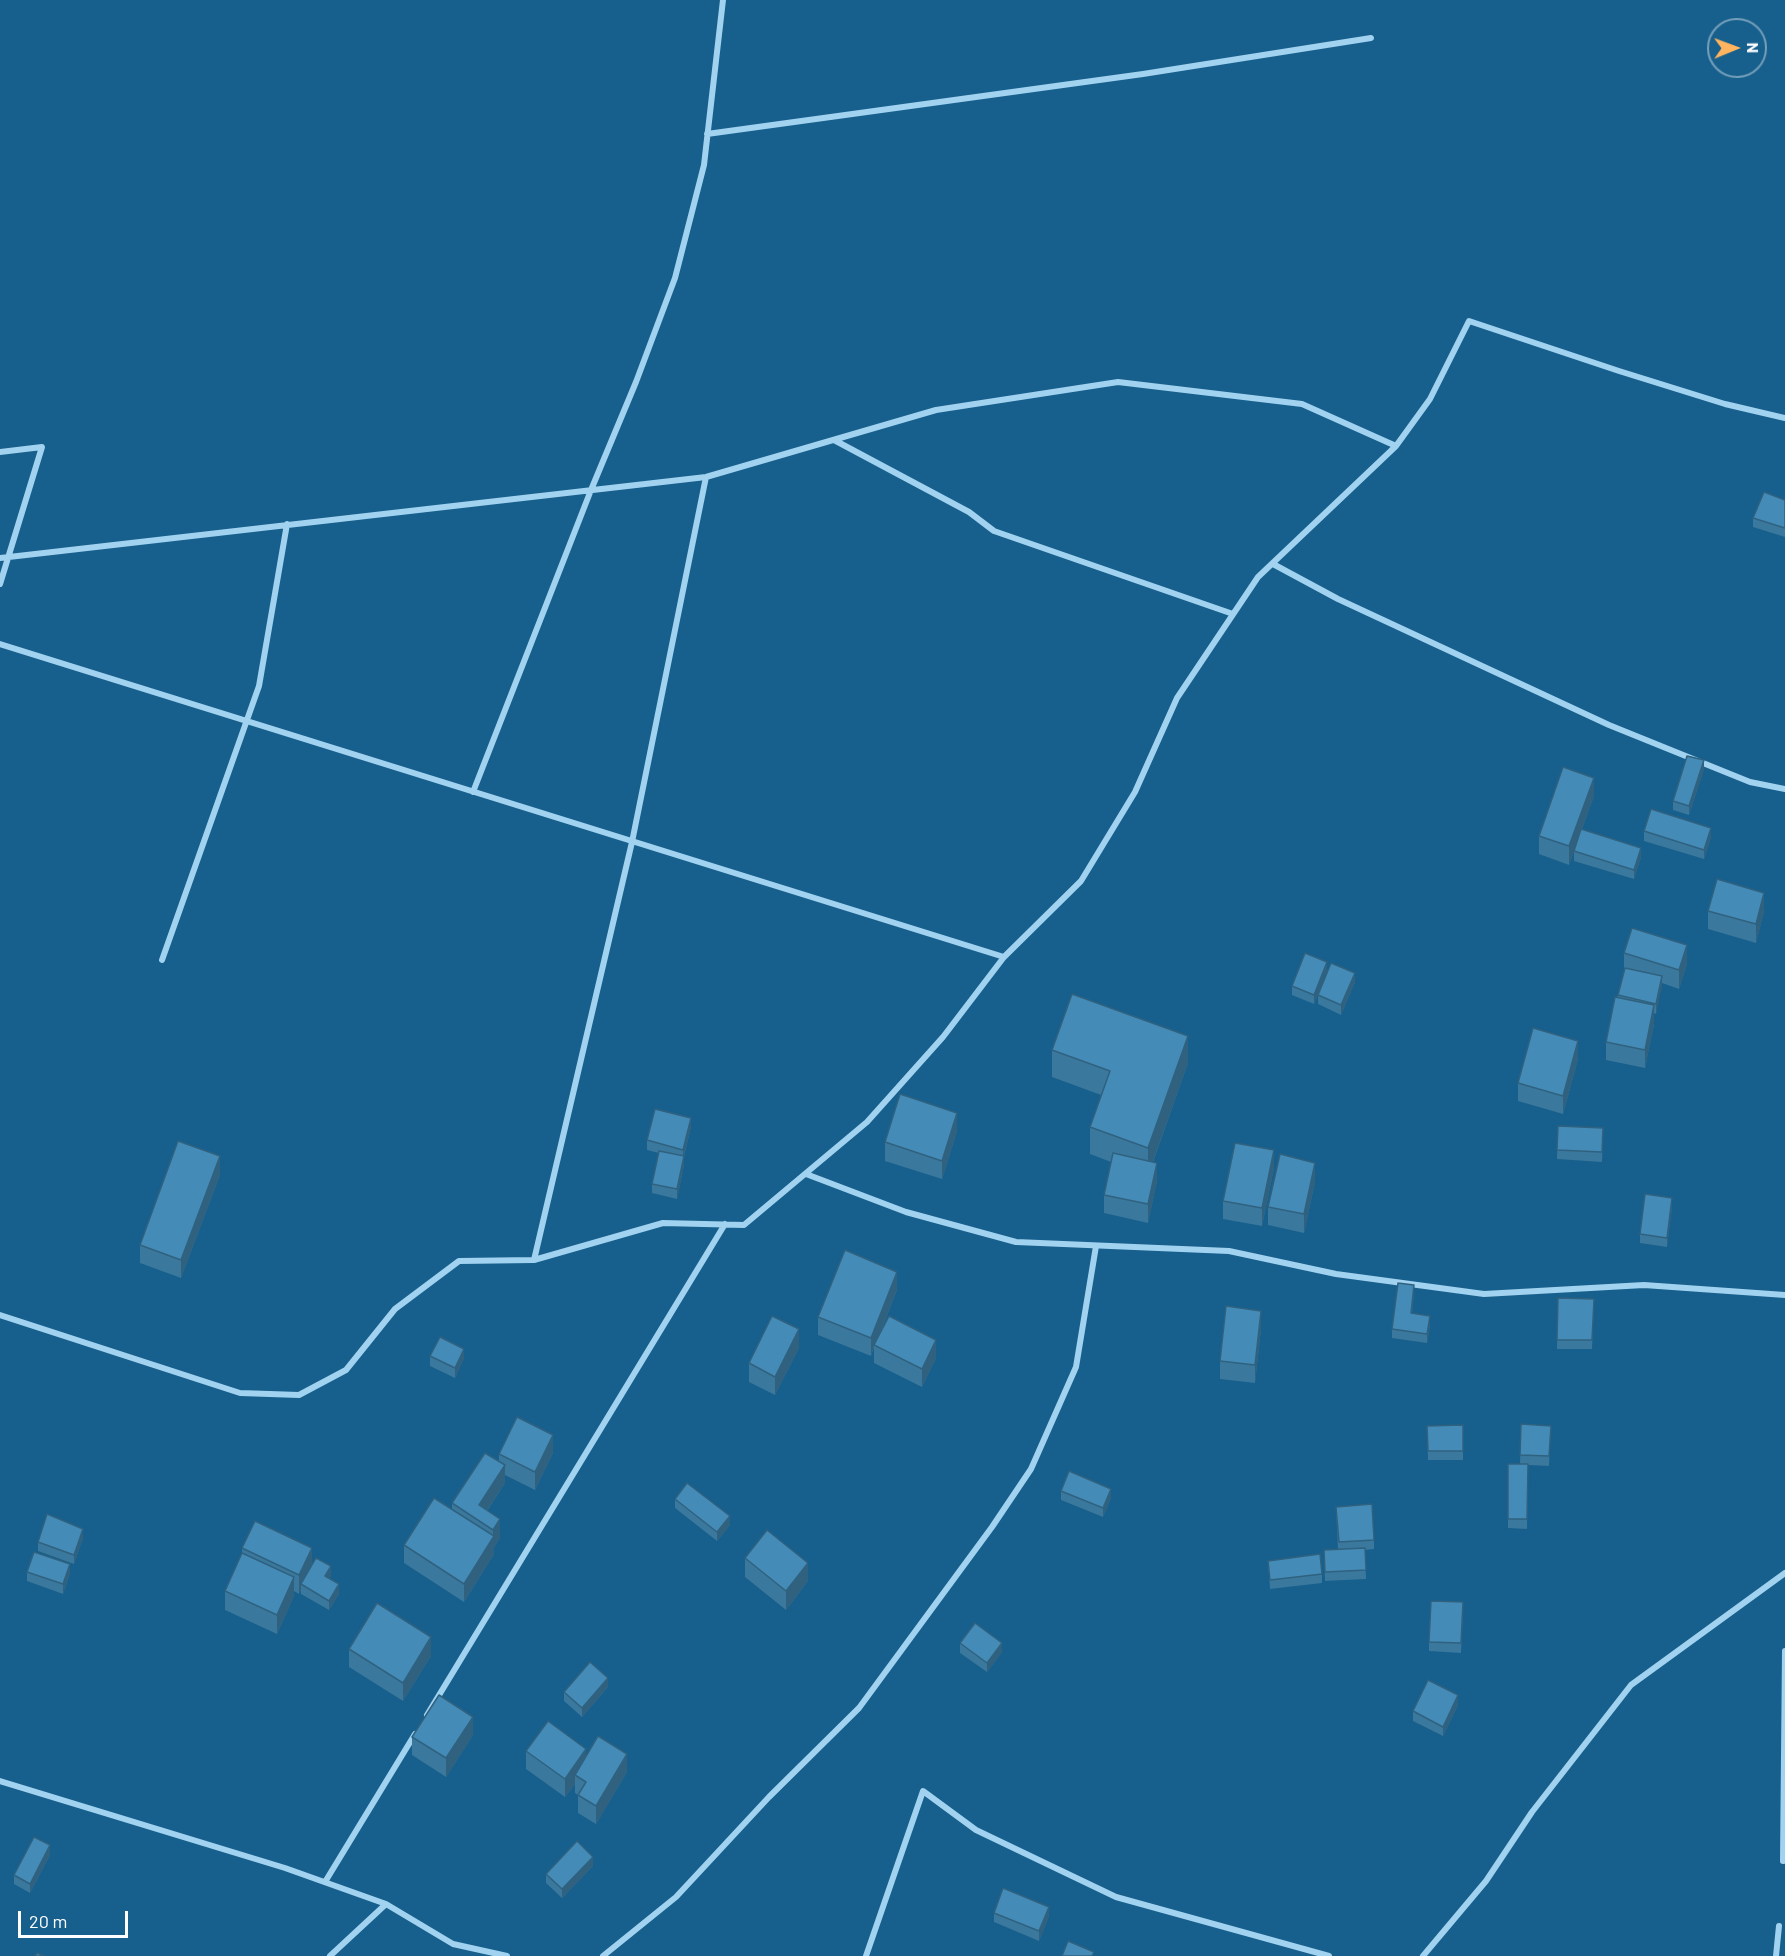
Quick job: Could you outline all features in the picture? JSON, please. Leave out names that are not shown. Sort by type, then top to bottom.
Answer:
[{"type":"street","points":[[473,792],[675,278],[704,165],[723,0]]},
{"type":"street","points":[[708,134],[1143,74],[1371,38]]},
{"type":"street","points":[[0,1315],[240,1393],[299,1395],[346,1370],[395,1309],[459,1261],[534,1260],[663,1223],[744,1225],[867,1122],[944,1037],[1004,957],[1081,881],[1135,792],[1177,698],[1258,577],[1396,446],[1430,399],[1469,321],[1725,404],[1785,418]]},
{"type":"street","points":[[0,558],[706,477],[936,410],[1118,382],[1302,404],[1396,446]]},
{"type":"street","points":[[834,440],[969,512],[994,531],[1233,614]]},
{"type":"street","points":[[0,452],[42,447],[0,584]]},
{"type":"street","points":[[534,1260],[632,842],[706,477]]},
{"type":"street","points":[[162,960],[259,686],[287,524]]},
{"type":"street","points":[[1273,564],[1338,599],[1610,725],[1750,782],[1785,789]]},
{"type":"street","points":[[0,644],[1004,957]]},
{"type":"street","points":[[806,1174],[906,1212],[1016,1242],[1229,1251],[1336,1274],[1484,1294],[1644,1285],[1785,1295]]},
{"type":"street","points":[[424,1720],[725,1224]]},
{"type":"street","points":[[603,1956],[676,1897],[769,1797],[859,1708],[992,1527],[1031,1469],[1076,1367],[1095,1246]]},
{"type":"street","points":[[1423,1956],[1486,1881],[1532,1812],[1631,1685],[1785,1573]]},
{"type":"street","points":[[1783,1861],[1785,1652]]},
{"type":"street","points":[[325,1882],[417,1730]]},
{"type":"street","points":[[0,1781],[325,1882],[386,1904],[453,1944],[507,1956]]},
{"type":"street","points":[[866,1956],[923,1791],[975,1830],[1116,1897],[1329,1956]]},
{"type":"street","points":[[330,1956],[386,1904]]},
{"type":"street","points":[[1776,1956],[1779,1926]]},
{"type":"building","points":[[1764,492],[1785,500],[1785,528],[1753,518]]},
{"type":"building","points":[[1687,756],[1704,760],[1689,806],[1673,801]]},
{"type":"building","points":[[1563,767],[1594,778],[1569,846],[1539,836]]},
{"type":"building","points":[[1651,809],[1711,828],[1704,850],[1644,831]]},
{"type":"building","points":[[1581,829],[1641,848],[1634,870],[1574,851]]},
{"type":"building","points":[[1717,879],[1764,893],[1756,924],[1708,911]]},
{"type":"building","points":[[1632,928],[1687,945],[1679,970],[1624,953]]},
{"type":"building","points":[[1305,953],[1327,962],[1314,995],[1292,986]]},
{"type":"building","points":[[1331,963],[1355,973],[1341,1005],[1318,995]]},
{"type":"building","points":[[1625,968],[1662,976],[1656,1004],[1618,995]]},
{"type":"building","points":[[1072,994],[1188,1036],[1148,1148],[1090,1127],[1110,1071],[1052,1050]]},
{"type":"building","points":[[1615,997],[1654,1005],[1645,1050],[1606,1042]]},
{"type":"building","points":[[1533,1028],[1578,1041],[1563,1096],[1518,1083]]},
{"type":"building","points":[[900,1094],[957,1113],[942,1161],[885,1142]]},
{"type":"building","points":[[655,1109],[691,1118],[683,1150],[647,1140]]},
{"type":"building","points":[[1558,1126],[1603,1128],[1602,1152],[1557,1150]]},
{"type":"building","points":[[178,1141],[220,1156],[181,1260],[140,1245]]},
{"type":"building","points":[[1235,1143],[1274,1150],[1262,1208],[1223,1201]]},
{"type":"building","points":[[659,1151],[684,1156],[677,1189],[652,1184]]},
{"type":"building","points":[[1113,1153],[1157,1163],[1148,1204],[1104,1195]]},
{"type":"building","points":[[1280,1154],[1315,1163],[1304,1214],[1268,1207]]},
{"type":"building","points":[[1645,1194],[1672,1198],[1667,1238],[1640,1234]]},
{"type":"building","points":[[845,1250],[897,1272],[871,1338],[818,1317]]},
{"type":"building","points":[[1398,1283],[1414,1285],[1411,1313],[1430,1316],[1427,1334],[1392,1329]]},
{"type":"building","points":[[1558,1298],[1594,1299],[1592,1340],[1557,1340]]},
{"type":"building","points":[[1226,1306],[1261,1311],[1255,1365],[1220,1361]]},
{"type":"building","points":[[772,1316],[799,1329],[775,1377],[749,1363]]},
{"type":"building","points":[[889,1316],[936,1340],[922,1369],[874,1345]]},
{"type":"building","points":[[440,1337],[464,1349],[455,1368],[430,1356]]},
{"type":"building","points":[[517,1417],[553,1435],[535,1472],[499,1454]]},
{"type":"building","points":[[1521,1424],[1551,1426],[1549,1456],[1520,1455]]},
{"type":"building","points":[[1463,1425],[1463,1451],[1428,1451],[1427,1426]]},
{"type":"building","points":[[485,1453],[505,1465],[479,1505],[500,1519],[493,1530],[452,1503]]},
{"type":"building","points":[[1508,1464],[1528,1464],[1527,1519],[1508,1519]]},
{"type":"building","points":[[1069,1471],[1111,1489],[1103,1508],[1061,1491]]},
{"type":"building","points":[[687,1483],[730,1516],[717,1532],[675,1499]]},
{"type":"building","points":[[434,1498],[494,1536],[464,1584],[404,1545]]},
{"type":"building","points":[[1372,1504],[1374,1540],[1339,1542],[1336,1507]]},
{"type":"building","points":[[47,1514],[83,1529],[74,1555],[38,1542]]},
{"type":"building","points":[[255,1521],[312,1548],[299,1575],[242,1548]]},
{"type":"building","points":[[767,1530],[808,1563],[786,1591],[745,1558]]},
{"type":"building","points":[[1365,1548],[1366,1570],[1325,1572],[1324,1550]]},
{"type":"building","points":[[34,1552],[70,1564],[63,1584],[27,1572]]},
{"type":"building","points":[[242,1553],[294,1577],[277,1615],[225,1591]]},
{"type":"building","points":[[1320,1554],[1322,1574],[1270,1580],[1268,1561]]},
{"type":"building","points":[[316,1558],[331,1566],[325,1576],[339,1584],[329,1601],[301,1584]]},
{"type":"building","points":[[1431,1601],[1463,1602],[1461,1643],[1429,1642]]},
{"type":"building","points":[[377,1603],[431,1637],[403,1683],[349,1649]]},
{"type":"building","points":[[975,1623],[1002,1643],[987,1663],[960,1643]]},
{"type":"building","points":[[590,1662],[608,1678],[582,1708],[564,1692]]},
{"type":"building","points":[[1428,1680],[1458,1695],[1443,1727],[1413,1711]]},
{"type":"building","points":[[439,1695],[473,1717],[446,1758],[412,1737]]},
{"type":"building","points":[[548,1721],[586,1749],[565,1779],[526,1751]]},
{"type":"building","points":[[598,1736],[627,1754],[596,1806],[578,1795],[586,1782],[575,1775]]},
{"type":"building","points":[[34,1837],[50,1845],[30,1884],[14,1875]]},
{"type":"building","points":[[577,1841],[593,1857],[562,1889],[546,1874]]},
{"type":"building","points":[[1003,1888],[1049,1907],[1039,1931],[994,1913]]},
{"type":"building","points":[[1068,1941],[1094,1952],[1092,1956],[1062,1956]]}]
